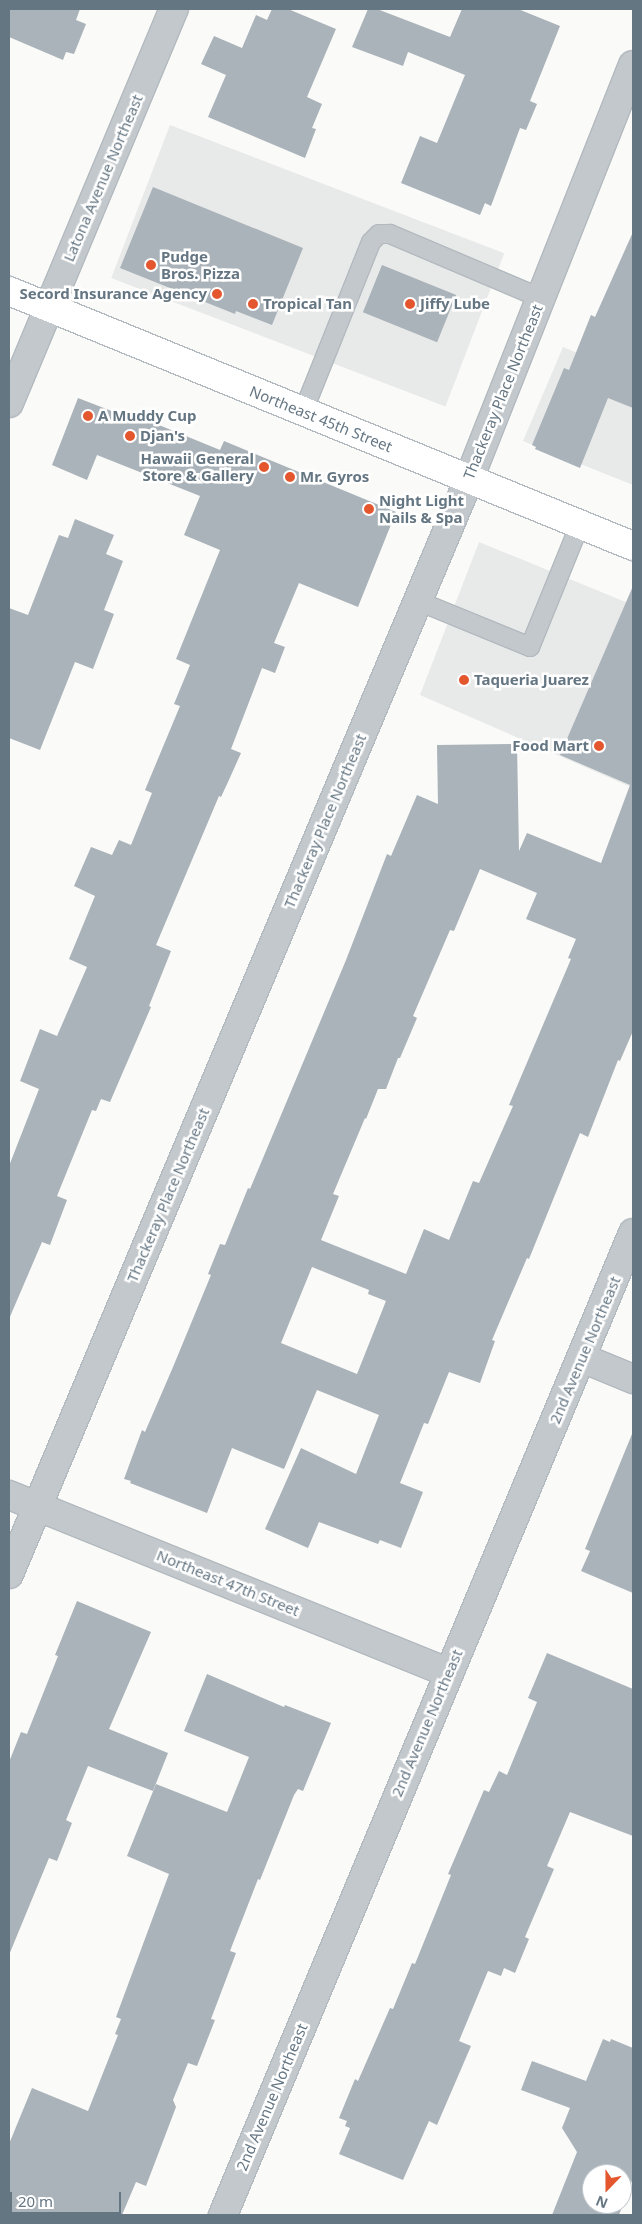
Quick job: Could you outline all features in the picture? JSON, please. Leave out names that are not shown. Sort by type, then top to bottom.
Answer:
[{"type":"main road","name":"Northeast 45th Street","points":[[9,291],[633,546]]},
{"type":"street","name":"Latona Avenue Northeast","points":[[9,403],[174,9]]},
{"type":"street","name":"Thackeray Place Northeast","points":[[9,1574],[469,479],[633,65]]},
{"type":"street","name":"2nd Avenue Northeast","points":[[223,2215],[448,1672],[582,1358],[633,1233]]},
{"type":"street","points":[[582,1358],[633,1378]]},
{"type":"street","name":"Northeast 47th Street","points":[[9,1495],[448,1672]]},
{"type":"lane","points":[[303,412],[370,242],[378,234],[390,234],[541,298]]},
{"type":"lane","points":[[418,601],[530,647],[580,524]]},
{"type":"shaded area","points":[[170,125],[504,253],[445,406],[111,278]]},
{"type":"shaded area","points":[[563,347],[633,376],[633,485],[523,441]]},
{"type":"shaded area","points":[[479,542],[633,605],[633,788],[420,695]]},
{"type":"building","points":[[9,9],[80,9],[76,20],[86,24],[74,54],[66,52],[63,60],[9,37]]},
{"type":"building","points":[[272,9],[288,9],[336,29],[307,97],[322,104],[312,128],[316,129],[305,158],[208,117],[226,75],[201,64],[214,36],[242,48],[256,15],[267,20]]},
{"type":"building","points":[[368,9],[377,9],[450,37],[462,9],[518,9],[560,26],[530,101],[537,104],[526,130],[520,128],[491,206],[485,203],[480,215],[401,183],[420,136],[437,143],[465,75],[408,52],[403,66],[352,47]]},
{"type":"building","points":[[153,187],[303,248],[272,325],[236,311],[235,314],[120,268]]},
{"type":"building","points":[[633,232],[633,408],[608,398],[580,468],[535,449],[536,447],[532,445],[564,368],[569,370],[591,315],[595,317]]},
{"type":"building","name":"Jiffy Lube","points":[[382,265],[456,295],[437,342],[363,312]]},
{"type":"building","points":[[78,398],[127,417],[128,415],[136,418],[137,416],[220,450],[224,441],[396,512],[358,607],[299,583],[274,643],[285,647],[275,673],[262,668],[231,749],[241,753],[221,797],[219,796],[156,945],[171,951],[149,1006],[151,1007],[110,1102],[101,1099],[96,1111],[92,1110],[57,1196],[67,1200],[50,1245],[42,1242],[9,1319],[9,1166],[39,1089],[20,1081],[40,1029],[57,1036],[87,967],[69,959],[95,896],[74,886],[91,847],[112,855],[119,840],[131,845],[152,793],[145,790],[180,706],[174,704],[190,665],[176,659],[220,550],[184,535],[200,496],[97,455],[87,480],[52,465]]},
{"type":"building","points":[[75,519],[114,535],[106,554],[123,561],[104,610],[114,614],[93,669],[75,662],[40,750],[9,738],[9,608],[28,615],[59,535],[68,538]]},
{"type":"building","points":[[633,586],[633,1031],[620,1061],[618,1060],[588,1137],[580,1133],[529,1259],[527,1258],[492,1340],[495,1341],[480,1383],[449,1372],[428,1424],[424,1423],[400,1483],[423,1492],[401,1548],[380,1540],[378,1544],[319,1522],[308,1548],[265,1529],[301,1448],[356,1474],[379,1415],[317,1390],[284,1469],[232,1448],[207,1513],[130,1483],[131,1481],[124,1479],[142,1430],[145,1432],[173,1367],[211,1275],[208,1274],[220,1244],[225,1245],[248,1188],[250,1189],[346,960],[387,854],[391,856],[417,795],[438,804],[437,745],[517,744],[519,851],[527,833],[601,863],[630,785],[560,755]],"holes":[[[480,869],[537,893],[526,919],[576,939],[568,958],[571,959],[509,1105],[513,1106],[479,1183],[473,1181],[449,1240],[424,1229],[406,1274],[321,1240],[339,1196],[333,1194],[365,1118],[378,1089],[386,1089],[417,1018],[413,1016],[450,930],[454,931]],[[312,1267],[369,1290],[368,1294],[386,1301],[357,1374],[281,1343]]]},
{"type":"building","points":[[632,1434],[633,1593],[581,1571],[590,1551],[585,1549]]},
{"type":"building","points":[[77,1601],[151,1632],[109,1729],[168,1753],[153,1791],[88,1766],[66,1820],[72,1823],[57,1861],[49,1858],[9,1955],[9,1762],[21,1732],[27,1734],[58,1656],[55,1655]]},
{"type":"building","points":[[547,1653],[633,1689],[633,1836],[570,1812],[547,1866],[554,1869],[525,1937],[529,1939],[515,1973],[504,1968],[501,1976],[488,1971],[459,2041],[471,2046],[437,2125],[429,2121],[403,2180],[339,2154],[350,2128],[345,2126],[347,2121],[339,2118],[355,2079],[358,2081],[390,2008],[393,2009],[412,1963],[415,1964],[451,1875],[448,1874],[484,1790],[489,1792],[499,1771],[507,1775],[537,1702],[528,1698]]},
{"type":"building","points":[[207,1674],[284,1707],[285,1705],[331,1723],[303,1791],[298,1789],[294,1795],[260,1880],[258,1879],[230,1951],[236,1953],[211,2019],[215,2020],[197,2066],[188,2063],[173,2100],[176,2107],[146,2186],[136,2182],[122,2215],[9,2215],[9,2144],[32,2088],[88,2111],[118,2035],[115,2034],[121,2019],[116,2017],[169,1874],[127,1856],[156,1784],[227,1812],[249,1757],[184,1731]]},
{"type":"building","points":[[603,2039],[610,2042],[611,2039],[633,2048],[632,2181],[632,2164],[582,2164],[582,2214],[619,2215],[552,2215],[577,2152],[562,2128],[570,2108],[521,2090],[532,2061],[586,2081]]},
{"type":"place","name":"Pudge Bros. Pizza","points":[[151,265]]},
{"type":"place","name":"Secord Insurance Agency","points":[[217,294]]},
{"type":"place","name":"Tropical Tan","points":[[253,304]]},
{"type":"place","name":"Jiffy Lube","points":[[410,304]]},
{"type":"place","name":"A Muddy Cup","points":[[88,416]]},
{"type":"place","name":"Djan's","points":[[130,436]]},
{"type":"place","name":"Hawaii General Store & Gallery","points":[[264,467]]},
{"type":"place","name":"Mr. Gyros","points":[[290,477]]},
{"type":"place","name":"Night Light Nails & Spa","points":[[369,509]]},
{"type":"place","name":"Taqueria Juarez","points":[[464,680]]},
{"type":"place","name":"Food Mart","points":[[599,746]]}]
